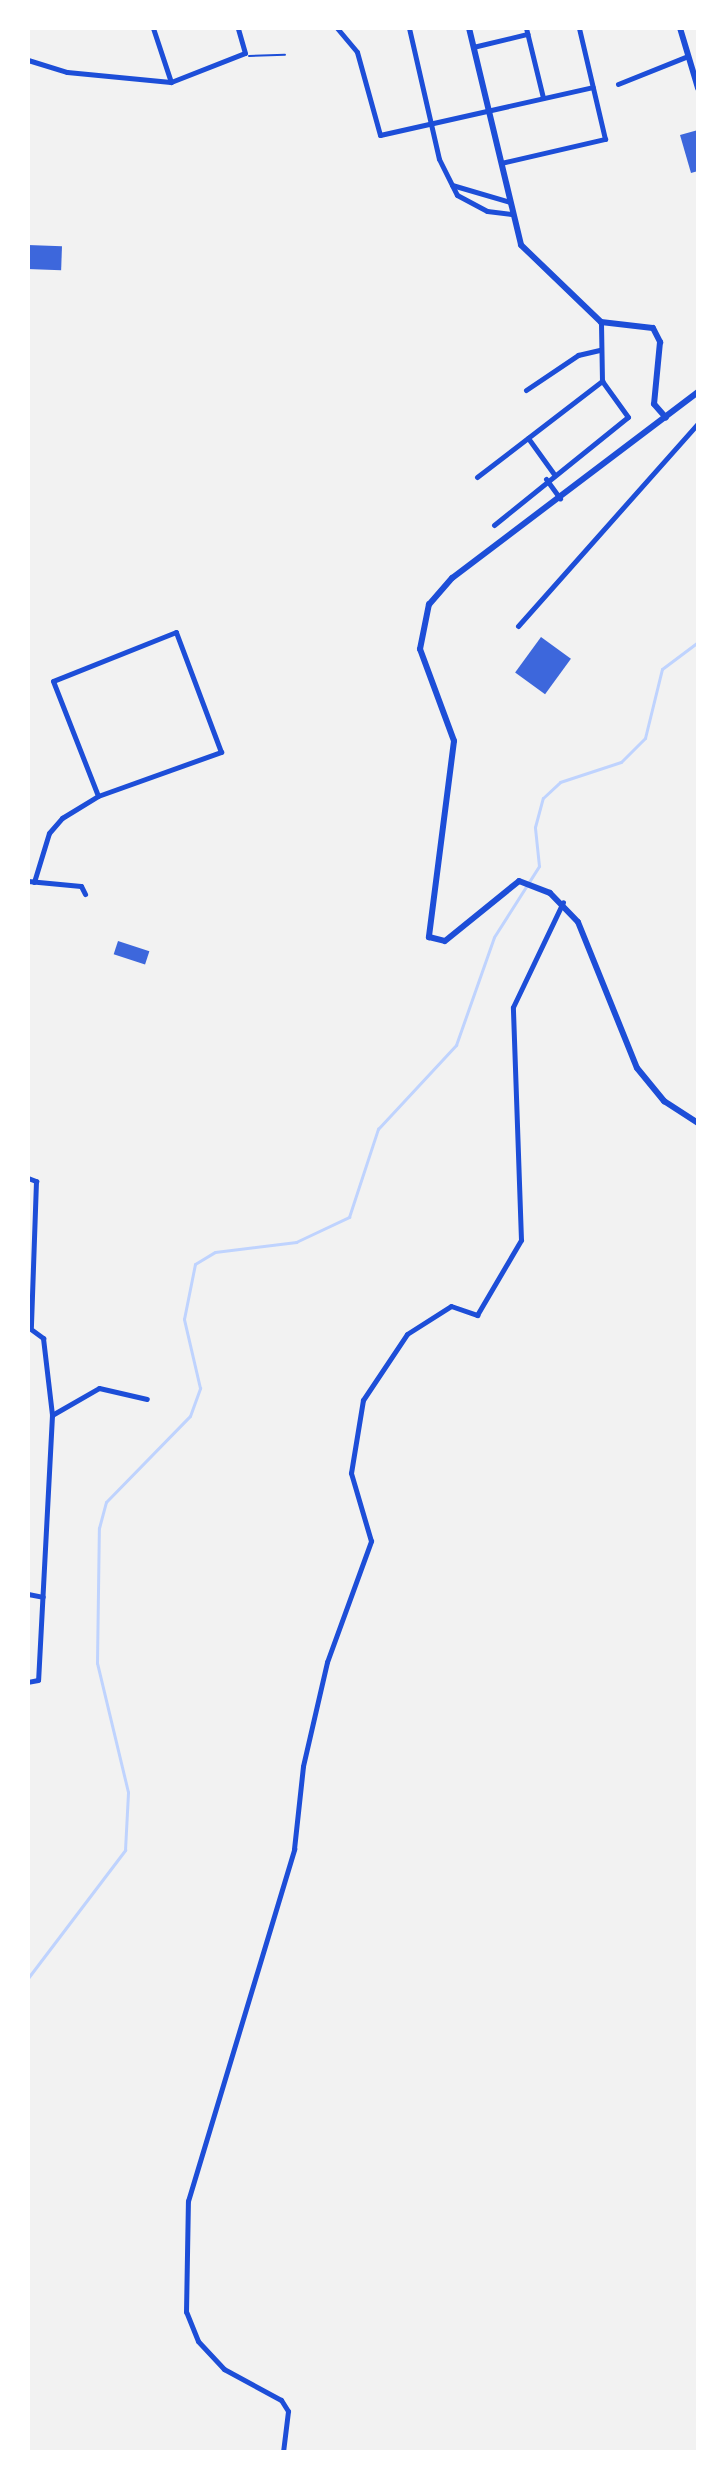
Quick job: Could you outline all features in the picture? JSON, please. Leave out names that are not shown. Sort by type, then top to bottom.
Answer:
[{"type":"street","points":[[153,28],[171,82]]},
{"type":"street","points":[[28,60],[67,72],[171,82],[245,53],[238,28]]},
{"type":"street","points":[[337,28],[357,52],[381,135],[593,87]]},
{"type":"street","points":[[409,28],[429,125],[451,185],[464,203],[513,214]]},
{"type":"street","points":[[469,28],[513,214],[527,256],[601,322],[646,325],[659,336],[654,404],[666,418]]},
{"type":"street","points":[[501,163],[605,139],[579,28]]},
{"type":"street","points":[[680,28],[698,88]]},
{"type":"street","points":[[473,47],[526,31],[543,98]]},
{"type":"street","points":[[618,84],[688,56]]},
{"type":"street","points":[[451,185],[510,202]]},
{"type":"street","points":[[494,525],[546,479],[628,417],[602,381],[599,350],[601,322]]},
{"type":"street","points":[[526,390],[578,355],[599,350]]},
{"type":"street","points":[[477,477],[602,381]]},
{"type":"street","points":[[698,392],[561,499],[452,578],[429,604],[422,627],[425,678],[454,741],[429,937],[445,941],[519,881],[550,893],[563,902],[578,922],[637,1068],[664,1101],[698,1123]]},
{"type":"street","points":[[518,626],[698,423]]},
{"type":"street","points":[[528,438],[554,474]]},
{"type":"street","points":[[546,479],[561,499]]},
{"type":"street","points":[[85,894],[81,886],[31,881],[49,833],[98,796],[221,752],[176,632],[53,681],[98,796]]},
{"type":"street","points":[[283,2452],[288,2411],[281,2400],[224,2369],[198,2341],[186,2312],[188,2201],[294,1849],[303,1766],[327,1662],[371,1541],[351,1473],[363,1400],[407,1334],[451,1306],[477,1315],[521,1240],[513,1007],[563,902]]},
{"type":"street","points":[[28,1178],[36,1181],[29,1327],[43,1338],[52,1415],[38,1680],[28,1682]]},
{"type":"street","points":[[52,1415],[99,1388],[147,1399]]},
{"type":"street","points":[[28,1594],[43,1597]]},
{"type":"path","points":[[245,53],[285,55]]},
{"type":"building","points":[[698,130],[698,171],[691,173],[680,135]]},
{"type":"building","points":[[28,245],[62,246],[61,270],[28,269]]},
{"type":"building","points":[[541,637],[571,659],[545,694],[515,673]]},
{"type":"building","points":[[118,941],[149,951],[145,965],[114,954]]},
{"type":"waterway","points":[[28,1978],[125,1850],[128,1792],[97,1663],[99,1528],[106,1502],[190,1416],[200,1388],[184,1319],[195,1264],[215,1252],[296,1242],[349,1217],[378,1129],[456,1045],[494,937],[539,866],[535,827],[543,798],[560,782],[621,762],[645,738],[662,669],[698,642]]}]
